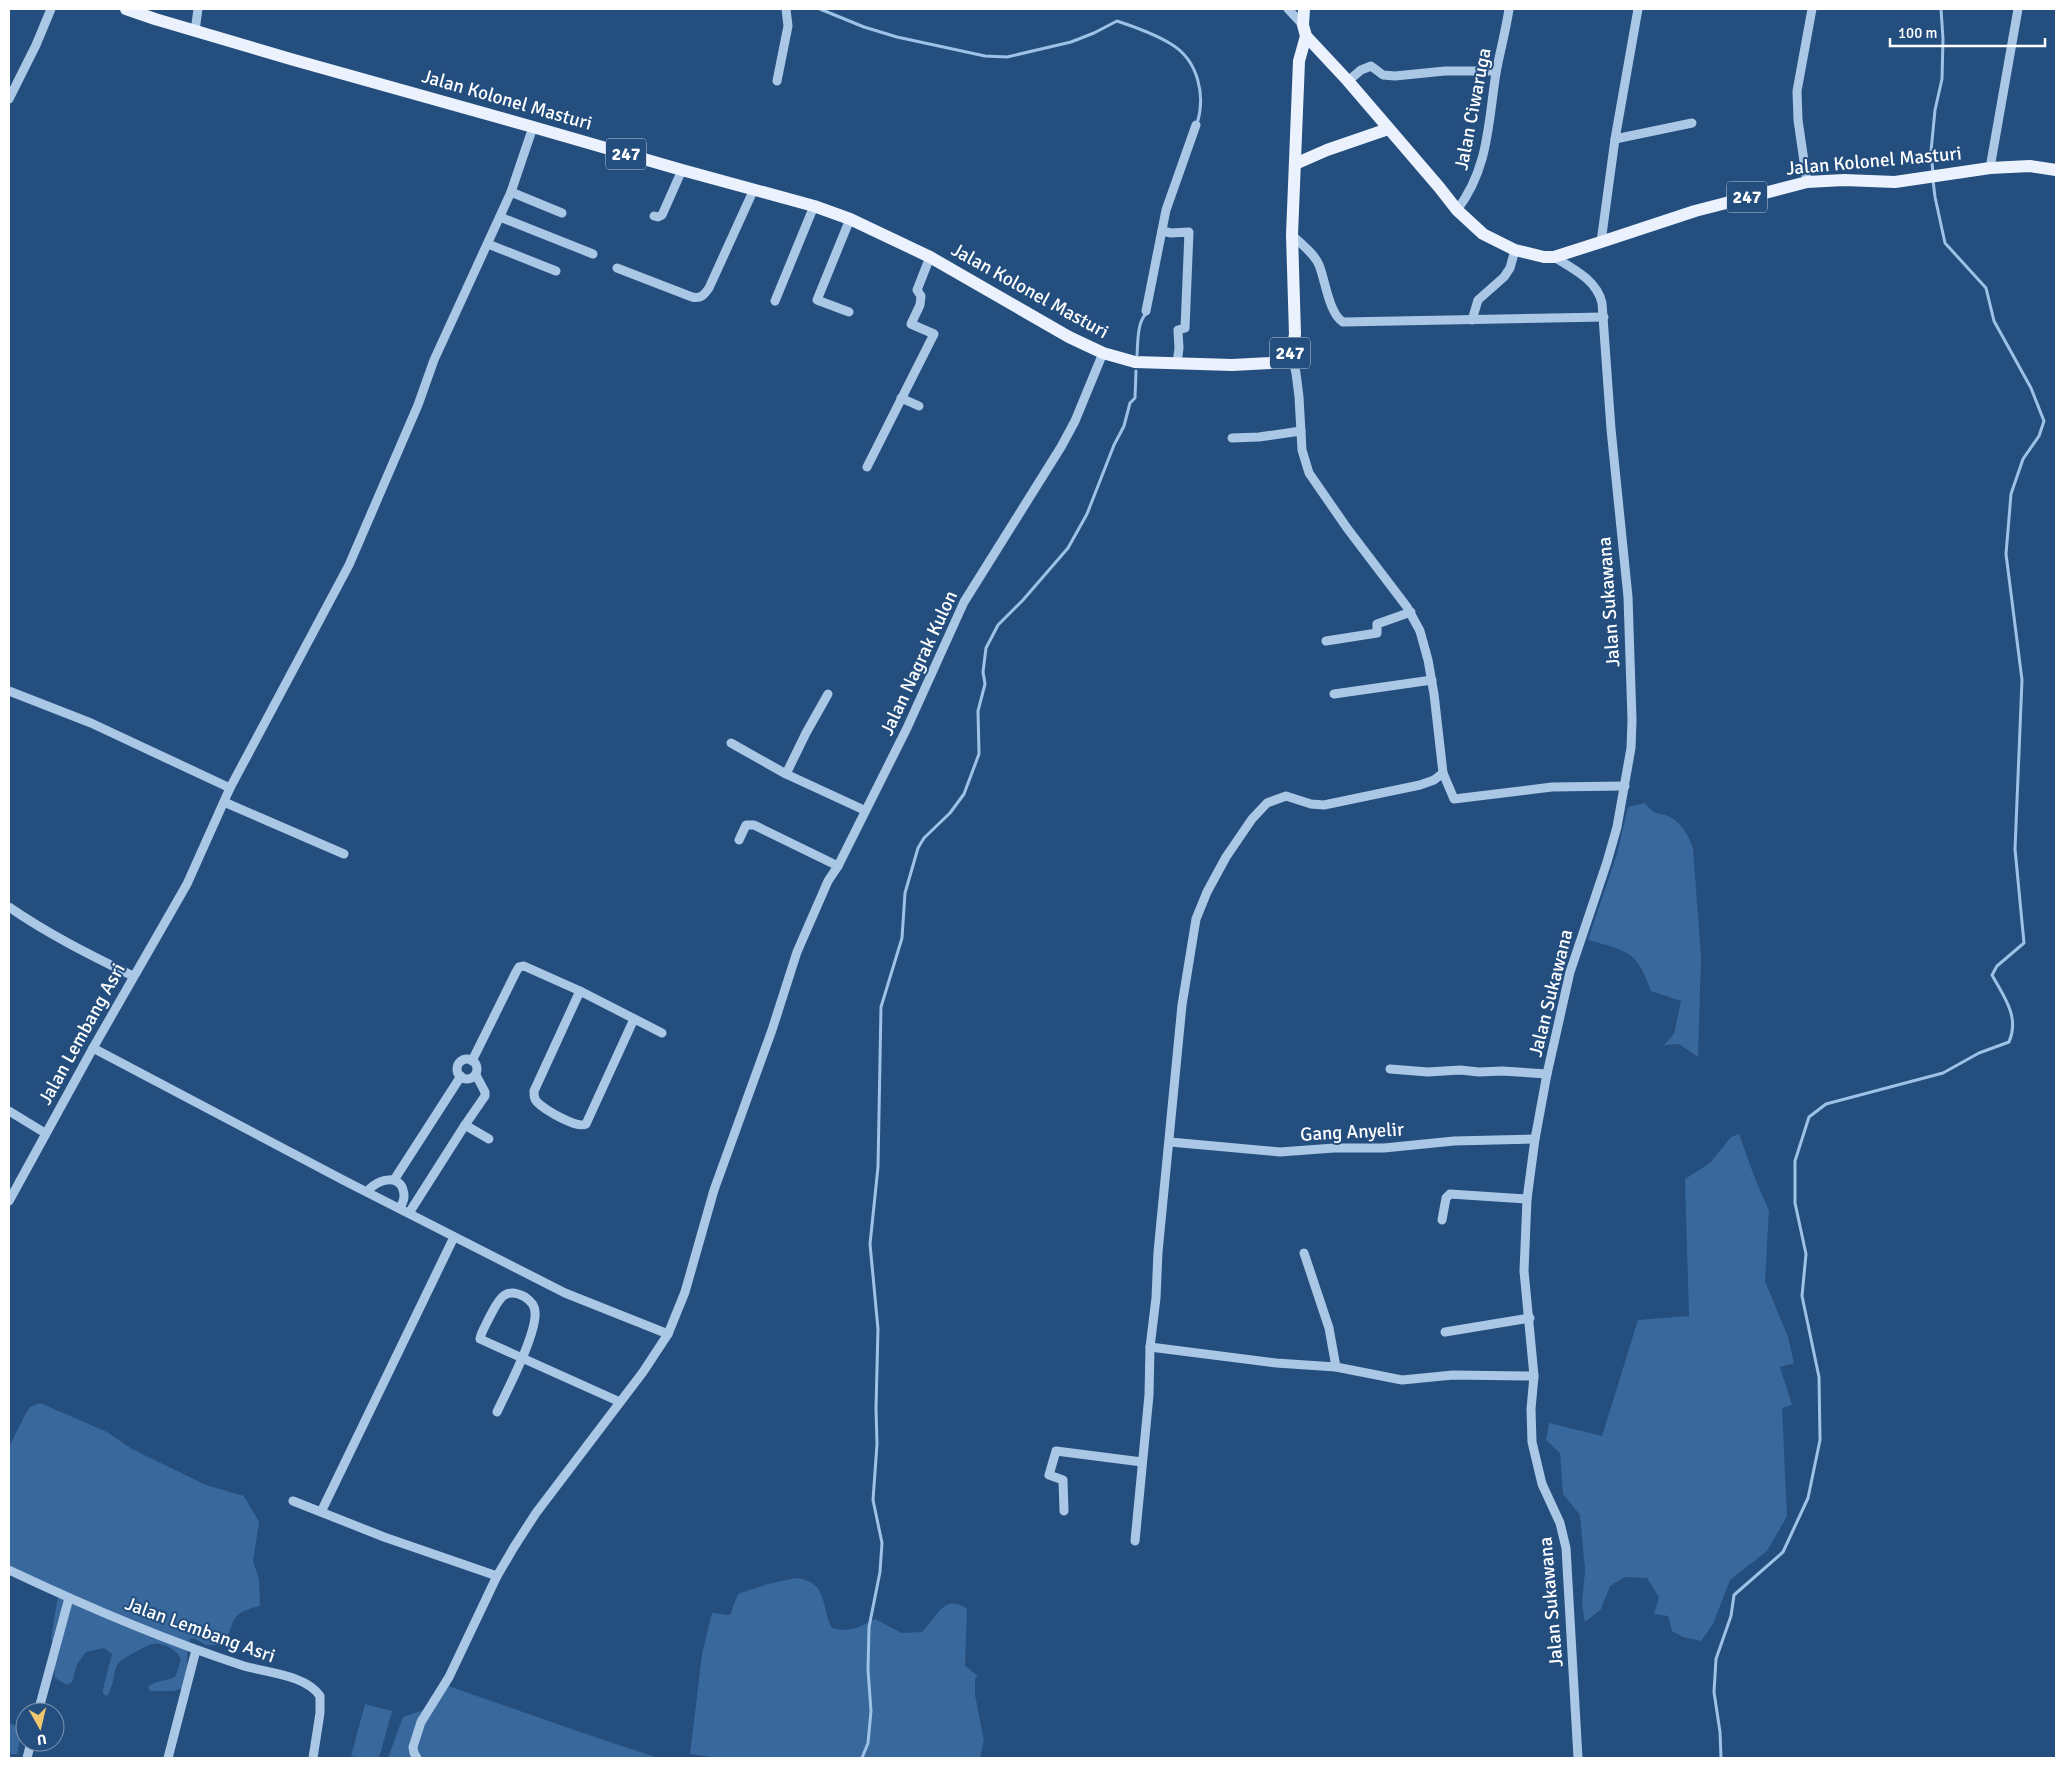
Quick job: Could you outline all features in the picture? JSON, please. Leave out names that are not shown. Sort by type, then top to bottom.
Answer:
[{"type":"main road","name":"Jalan Kolonel Masturi","points":[[126,9],[195,31],[814,206],[850,219],[930,257],[1044,324],[1103,353],[1135,362],[1232,365],[1270,363],[1285,359],[1291,352]]},
{"type":"main road","points":[[1304,9],[1305,30],[1299,61],[1295,164],[1327,150],[1388,129]]},
{"type":"main road","name":"Jalan Kolonel Masturi","points":[[1305,30],[1388,129],[1440,187],[1457,210],[1483,234],[1515,250],[1544,257],[1554,257],[1695,210],[1807,182],[1844,180],[1895,182],[1990,168],[2030,166],[2056,170]]},
{"type":"main road","name":"247","points":[[1291,352],[1295,334],[1292,236],[1295,164]]},
{"type":"street","points":[[9,99],[36,46],[51,9]]},
{"type":"street","points":[[195,31],[198,9]]},
{"type":"street","points":[[777,81],[787,34],[788,16],[786,9]]},
{"type":"street","points":[[1288,9],[1305,30]]},
{"type":"street","name":"Jalan Ciwaruga","points":[[1457,210],[1475,183],[1483,157],[1496,71],[1509,9]]},
{"type":"street","points":[[1601,242],[1615,139],[1638,9]]},
{"type":"street","points":[[1807,182],[1798,120],[1797,91],[1812,9]]},
{"type":"street","points":[[1990,168],[2018,9]]},
{"type":"street","points":[[1348,80],[1360,70],[1371,66],[1383,75],[1395,76],[1445,72],[1496,71]]},
{"type":"street","points":[[1615,139],[1692,123]]},
{"type":"street","points":[[1146,311],[1166,210],[1196,125]]},
{"type":"street","name":"Jalan Lembang Asri","points":[[9,1201],[133,976],[187,884],[230,788],[349,565],[418,405],[434,360],[511,192],[533,127]]},
{"type":"street","points":[[654,216],[662,215],[682,170]]},
{"type":"street","points":[[617,268],[692,297],[704,296],[754,189]]},
{"type":"street","points":[[511,192],[562,213]]},
{"type":"street","points":[[775,301],[814,206]]},
{"type":"street","points":[[500,217],[593,254]]},
{"type":"street","points":[[849,312],[817,300],[850,219]]},
{"type":"street","points":[[1163,231],[1171,233],[1189,232],[1185,328],[1178,330],[1179,348],[1176,364]]},
{"type":"street","points":[[1292,236],[1319,264],[1326,289],[1340,321],[1604,317]]},
{"type":"street","points":[[488,244],[556,271]]},
{"type":"street","points":[[1472,320],[1478,300],[1510,268],[1515,250]]},
{"type":"street","points":[[867,468],[934,334],[911,324],[920,304],[921,297],[917,290],[930,257]]},
{"type":"street","name":"Jalan Sukawana","points":[[1554,257],[1596,288],[1601,297],[1611,429],[1628,604],[1632,737],[1625,786],[1607,862],[1570,972],[1547,1074],[1535,1139],[1527,1199],[1524,1271],[1530,1318],[1534,1376],[1531,1410],[1532,1442],[1542,1484],[1560,1523],[1566,1548],[1578,1758]]},
{"type":"street","points":[[1291,352],[1297,381],[1302,450],[1309,473],[1332,507],[1411,612],[1420,631],[1432,680],[1444,773],[1453,798],[1456,800],[1552,787],[1625,786]]},
{"type":"street","name":"Jalan Nagrak Kulon","points":[[417,1758],[413,1747],[421,1722],[449,1677],[497,1576],[536,1512],[620,1402],[668,1334],[685,1292],[714,1190],[772,1030],[782,995],[828,881],[838,866],[864,810],[907,728],[964,602],[1061,447],[1075,421],[1103,353]]},
{"type":"street","points":[[901,398],[919,406]]},
{"type":"street","points":[[1232,438],[1259,437],[1301,431]]},
{"type":"street","points":[[1326,640],[1377,633],[1377,624],[1411,612]]},
{"type":"street","points":[[1334,694],[1432,680]]},
{"type":"street","points":[[9,691],[91,723],[230,788]]},
{"type":"street","points":[[786,774],[828,694]]},
{"type":"street","points":[[730,743],[786,774],[864,810]]},
{"type":"street","points":[[1135,1541],[1149,1395],[1150,1346],[1182,1005],[1196,920],[1207,892],[1226,857],[1252,819],[1267,803],[1280,797],[1294,797],[1318,805],[1330,804],[1420,785],[1434,780],[1444,773]]},
{"type":"street","points":[[224,802],[344,854]]},
{"type":"street","points":[[738,840],[746,825],[754,825],[838,866]]},
{"type":"street","points":[[9,907],[32,923],[76,948],[133,976]]},
{"type":"street","points":[[472,1061],[519,967],[528,967],[662,1033]]},
{"type":"street","points":[[580,991],[534,1091],[536,1102],[564,1119],[579,1126],[586,1124],[634,1019]]},
{"type":"street","points":[[93,1048],[367,1192],[565,1293],[668,1334]]},
{"type":"street","points":[[410,1213],[485,1096],[476,1075],[477,1068],[472,1061],[463,1060],[459,1064],[458,1071],[461,1076],[467,1079],[476,1075]]},
{"type":"street","points":[[1390,1069],[1428,1072],[1460,1070],[1547,1074]]},
{"type":"street","points":[[394,1180],[461,1076]]},
{"type":"street","points":[[9,1111],[45,1133]]},
{"type":"street","points":[[465,1125],[489,1138]]},
{"type":"street","name":"Gang Anyelir","points":[[1170,1142],[1280,1152],[1334,1148],[1384,1148],[1454,1141],[1535,1139]]},
{"type":"street","points":[[367,1192],[372,1184],[384,1179],[394,1180],[401,1187],[404,1197],[400,1209]]},
{"type":"street","points":[[1442,1220],[1446,1198],[1450,1194],[1527,1199]]},
{"type":"street","points":[[321,1512],[454,1237]]},
{"type":"street","points":[[1304,1254],[1329,1328],[1336,1367]]},
{"type":"street","points":[[497,1412],[521,1359],[533,1328],[535,1309],[527,1298],[509,1293],[501,1298],[480,1338],[521,1359],[620,1402]]},
{"type":"street","points":[[1446,1332],[1530,1318]]},
{"type":"street","points":[[1150,1346],[1276,1363],[1336,1367],[1402,1380],[1453,1375],[1534,1376]]},
{"type":"street","points":[[1064,1511],[1063,1480],[1049,1475],[1056,1450],[1142,1462]]},
{"type":"street","points":[[293,1501],[384,1537],[497,1576]]},
{"type":"street","name":"Jalan Lembang Asri","points":[[9,1570],[69,1598],[196,1650],[253,1669],[304,1682],[315,1689],[320,1696],[313,1758]]},
{"type":"street","points":[[41,1702],[69,1598]]},
{"type":"street","points":[[168,1758],[196,1650]]},
{"type":"shaded area","points":[[1645,803],[1653,811],[1672,818],[1679,824],[1693,848],[1701,958],[1698,1057],[1679,1044],[1664,1045],[1674,1034],[1681,1001],[1651,991],[1641,968],[1635,960],[1622,950],[1588,940],[1617,854],[1628,807]]},
{"type":"shaded area","points":[[1739,1134],[1769,1211],[1765,1281],[1788,1337],[1794,1363],[1780,1367],[1792,1405],[1782,1408],[1787,1516],[1767,1551],[1730,1580],[1713,1624],[1701,1641],[1683,1637],[1672,1631],[1668,1616],[1654,1614],[1659,1597],[1647,1578],[1625,1577],[1610,1586],[1601,1609],[1585,1622],[1582,1605],[1585,1570],[1580,1515],[1563,1494],[1560,1453],[1546,1440],[1549,1423],[1602,1436],[1638,1320],[1689,1316],[1685,1179],[1710,1163],[1731,1137]]},
{"type":"shaded area","points":[[40,1403],[107,1432],[132,1449],[206,1485],[244,1496],[259,1522],[253,1561],[259,1579],[260,1606],[243,1612],[235,1618],[225,1645],[206,1645],[194,1638],[190,1639],[183,1688],[174,1691],[150,1691],[148,1687],[151,1685],[175,1677],[180,1662],[180,1658],[173,1649],[157,1644],[142,1648],[119,1663],[116,1667],[112,1687],[107,1696],[103,1694],[103,1689],[112,1654],[104,1648],[86,1652],[77,1664],[72,1682],[67,1685],[55,1678],[54,1665],[56,1656],[51,1638],[59,1590],[9,1565],[9,1447],[30,1407]]},
{"type":"shaded area","points":[[796,1578],[814,1584],[819,1590],[832,1628],[844,1630],[854,1628],[875,1619],[902,1633],[922,1632],[946,1605],[959,1605],[967,1609],[965,1666],[978,1676],[975,1678],[975,1695],[984,1741],[980,1758],[717,1758],[690,1754],[702,1654],[712,1613],[730,1615],[738,1594],[768,1584]]},
{"type":"shaded area","points":[[448,1686],[659,1758],[388,1758],[403,1717],[433,1707]]},
{"type":"shaded area","points":[[365,1704],[392,1711],[379,1758],[351,1756]]},
{"type":"shaded area","points":[[9,1723],[15,1726],[15,1752],[17,1752],[17,1754],[9,1754]]},
{"type":"waterway","points":[[820,9],[864,27],[897,37],[985,56],[1007,57],[1071,42],[1117,21],[1165,40],[1188,59],[1198,79],[1200,90],[1201,102],[1197,124]]},
{"type":"waterway","points":[[1933,174],[1931,151],[1935,110],[1942,79],[1943,39],[1941,9]]},
{"type":"waterway","points":[[1721,1758],[1720,1732],[1714,1692],[1716,1659],[1731,1616],[1734,1595],[1783,1552],[1808,1498],[1820,1440],[1819,1377],[1802,1296],[1806,1254],[1795,1203],[1795,1161],[1809,1117],[1826,1104],[1943,1073],[1979,1053],[2009,1042],[2012,1033],[2013,1024],[2009,1007],[1992,975],[1997,966],[2024,943],[2015,849],[2022,680],[2006,554],[2011,494],[2023,459],[2039,436],[2044,421],[2031,388],[1994,321],[1986,288],[1945,243],[1933,180]]},
{"type":"waterway","points":[[1137,355],[1141,321],[1147,313]]},
{"type":"waterway","points":[[862,1758],[868,1743],[871,1711],[868,1670],[869,1627],[880,1572],[882,1543],[873,1500],[877,1444],[878,1329],[870,1244],[878,1167],[881,1007],[902,938],[905,893],[918,848],[924,838],[950,813],[964,794],[979,754],[978,711],[985,684],[983,672],[986,648],[998,625],[1023,600],[1068,548],[1087,514],[1114,445],[1124,426],[1130,403],[1135,398],[1136,371]]}]
